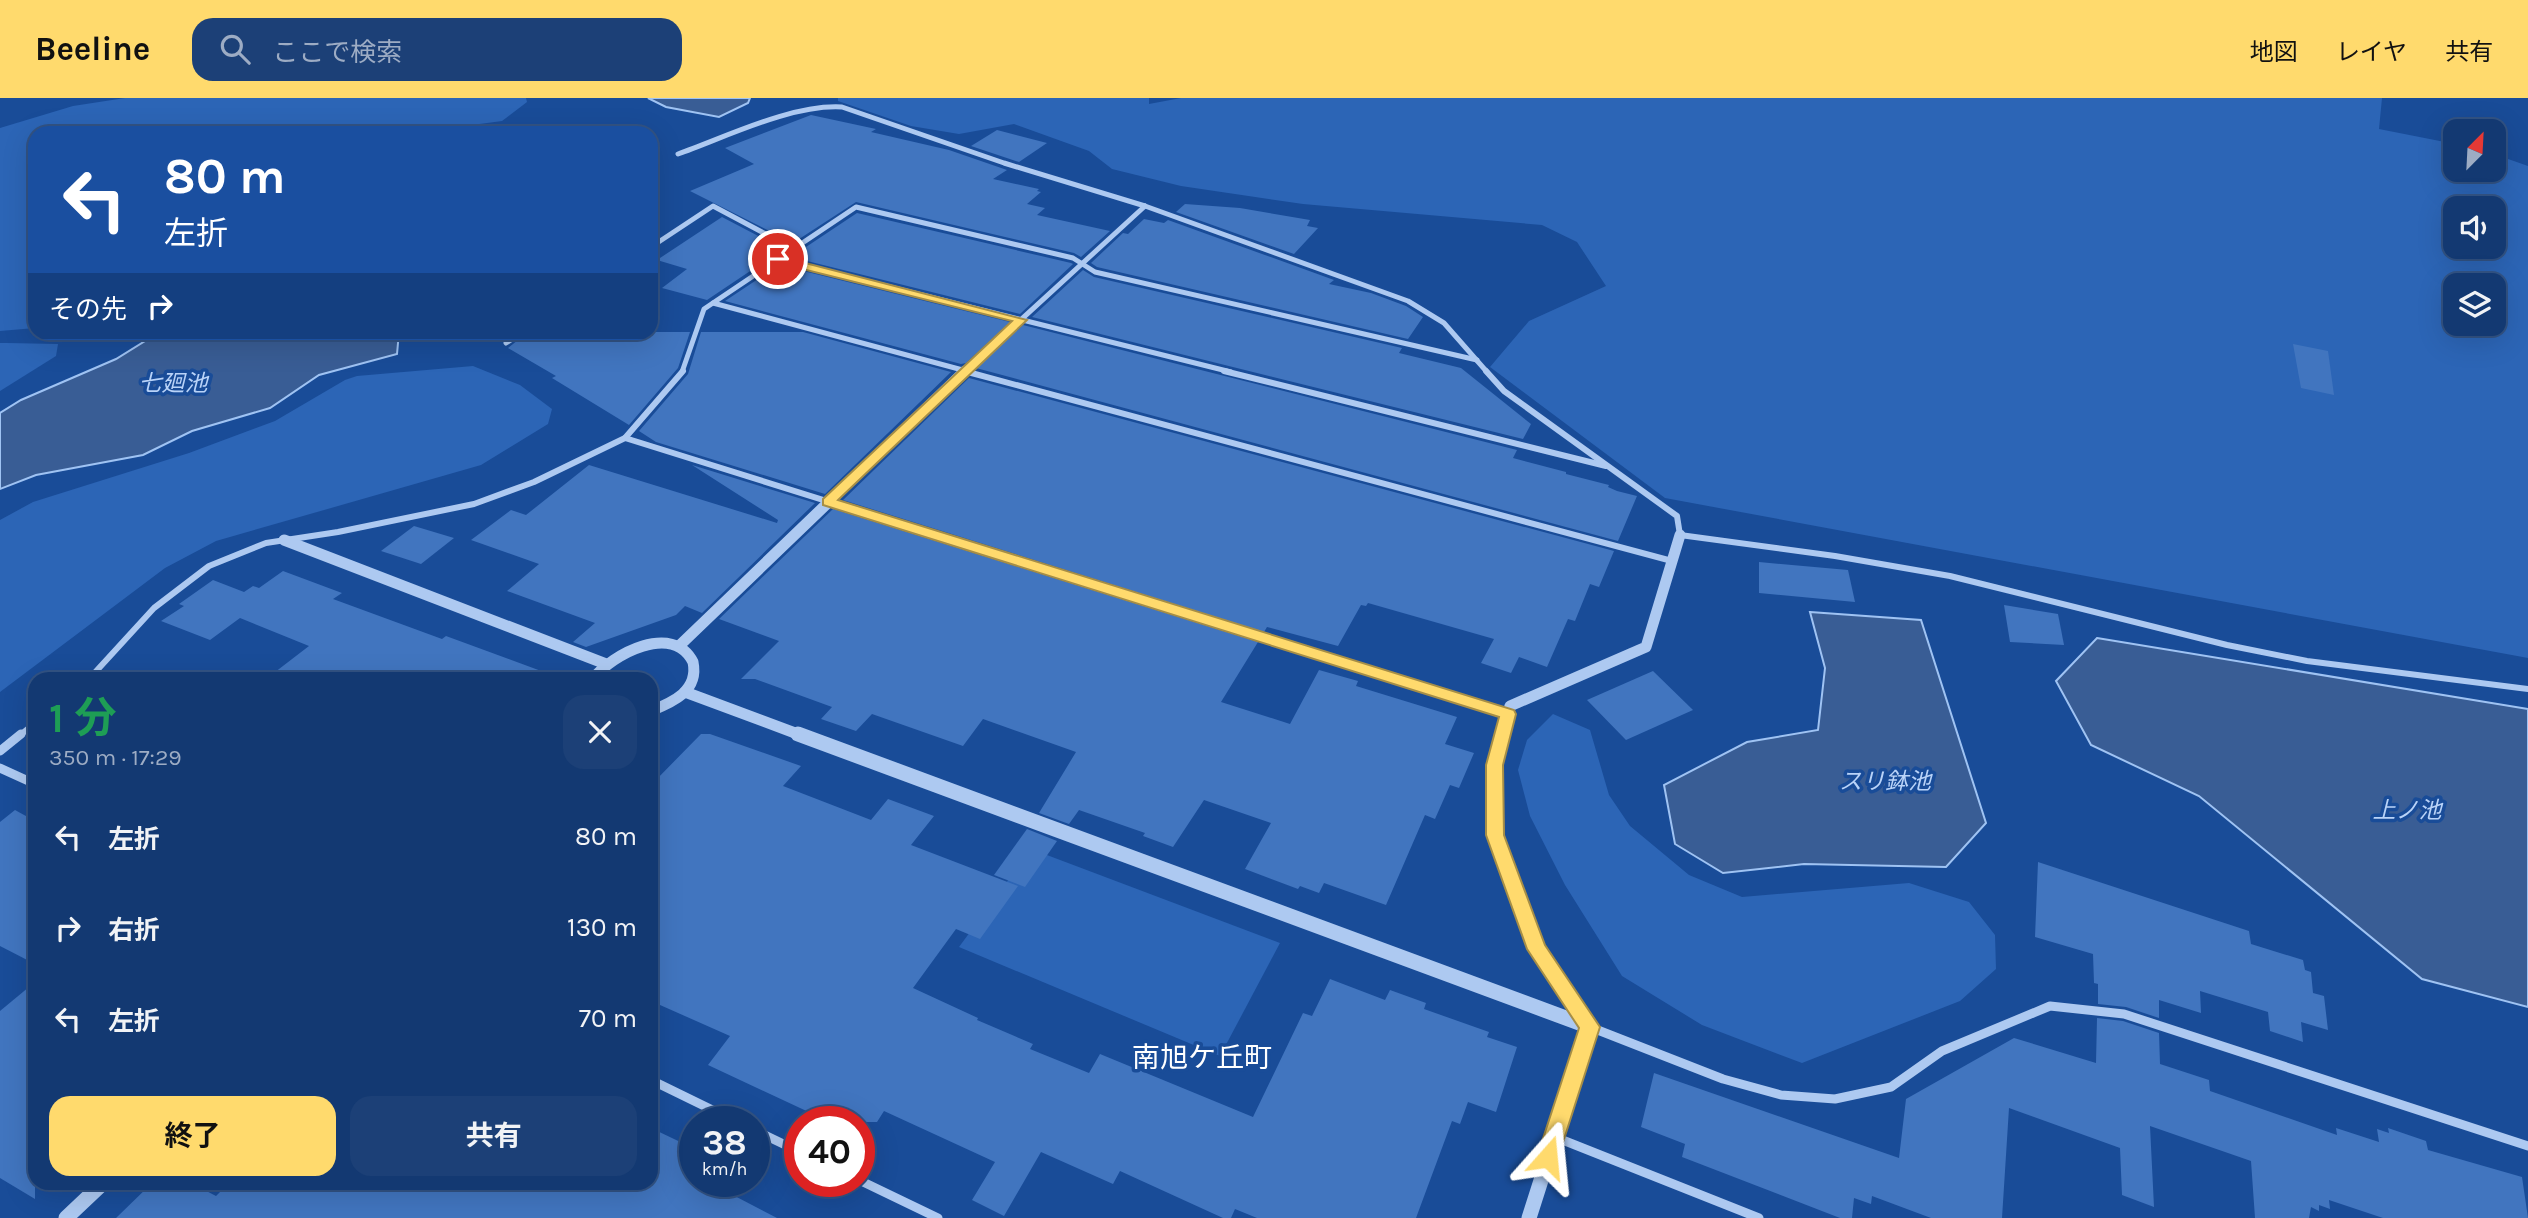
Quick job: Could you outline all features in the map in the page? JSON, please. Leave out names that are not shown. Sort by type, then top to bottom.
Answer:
[{"type":"street","points":[[678,154],[801,110],[825,106],[842,107],[1004,163],[1145,206],[1408,301],[1444,323],[1504,391],[1677,516],[1680,535],[1646,647],[1510,706],[1494,765],[1495,835],[1537,949],[1590,1027]]},
{"type":"street","points":[[658,242],[713,206],[793,249]]},
{"type":"street","points":[[679,646],[965,371],[1145,206]]},
{"type":"street","points":[[95,672],[154,608],[209,565],[266,543],[474,504],[534,482],[625,438],[682,373],[704,309],[856,207],[1073,258],[1095,272],[1478,360]]},
{"type":"street","points":[[778,259],[1612,467]]},
{"type":"street","points":[[713,303],[1672,561]]},
{"type":"street","points":[[506,343],[511,340]]},
{"type":"street","points":[[625,438],[1508,714]]},
{"type":"street","points":[[1680,535],[1792,549],[1940,574],[2230,646],[2307,661],[2528,689]]},
{"type":"street","points":[[284,540],[606,664]]},
{"type":"street","points":[[599,672],[606,664],[642,647],[663,643],[679,646],[690,655],[695,666],[694,679],[685,692],[658,708]]},
{"type":"street","points":[[685,692],[1590,1027],[1723,1079],[1781,1095],[1835,1099],[1891,1087],[1942,1051],[2050,1006],[2112,1013],[2348,1085],[2528,1146]]},
{"type":"street","points":[[0,751],[28,729]]},
{"type":"street","points":[[0,768],[28,781]]},
{"type":"street","points":[[1529,1218],[1590,1027]]},
{"type":"street","points":[[658,1083],[704,1106]]},
{"type":"street","points":[[1554,1136],[1759,1218]]},
{"type":"street","points":[[875,1188],[938,1218]]},
{"type":"street","points":[[66,1218],[96,1190]]},
{"type":"shaded area","points":[[125,98],[526,98],[527,102],[502,121],[464,126],[28,126],[28,329],[0,331],[0,128],[73,106]]},
{"type":"shaded area","points":[[838,98],[1149,98],[1149,104],[1181,98],[2382,98],[2379,129],[2443,142],[2443,182],[2506,182],[2506,158],[2528,166],[2528,658],[1665,498],[1490,367],[1529,321],[1606,286],[1577,242],[1542,225],[1303,204],[1181,186],[1112,169],[1089,151],[1014,124],[959,134],[911,126],[838,101]]},
{"type":"shaded area","points":[[0,343],[58,344],[56,356],[0,391]]},
{"type":"shaded area","points":[[473,366],[520,385],[552,409],[548,424],[481,465],[216,541],[165,568],[0,692],[0,520],[33,502],[189,453],[275,421],[345,380],[357,376]]},
{"type":"shaded area","points":[[1553,714],[1590,730],[1609,795],[1630,826],[1689,875],[1742,897],[1909,883],[1969,902],[1995,935],[1996,969],[1960,1001],[1802,1063],[1702,1025],[1622,976],[1565,885],[1530,816],[1518,770],[1527,740]]},
{"type":"shaded area","points":[[1031,849],[1280,943],[1220,1056],[959,947]]},
{"type":"water","points":[[648,98],[750,98],[748,103],[719,117],[666,107]]},
{"type":"water","name":"七廻池","points":[[147,340],[398,340],[397,354],[319,375],[270,408],[192,431],[143,455],[36,475],[0,489],[0,413],[21,400],[116,359]]},
{"type":"water","name":"スリ鉢池","points":[[1810,612],[1921,620],[1986,823],[1946,867],[1804,864],[1723,873],[1675,844],[1664,785],[1747,742],[1818,730],[1825,668]]},
{"type":"water","name":"上ノ池","points":[[2097,638],[2528,709],[2528,1007],[2422,979],[2199,796],[2091,745],[2056,681]]},
{"type":"building","points":[[811,115],[876,129],[871,132],[949,150],[1007,170],[993,179],[1039,189],[1037,191],[1041,192],[1027,204],[1045,208],[1037,215],[1110,231],[1081,257],[1074,253],[856,202],[793,243],[690,191],[754,164],[725,148]]},
{"type":"building","points":[[997,130],[1047,143],[1019,162],[971,146]]},
{"type":"building","points":[[1185,204],[1240,208],[1310,220],[1307,226],[1318,228],[1294,254],[1176,212]]},
{"type":"building","points":[[857,213],[1073,264],[1020,314],[791,257]]},
{"type":"building","points":[[722,217],[783,249],[707,300],[662,288],[687,269],[658,259]]},
{"type":"building","points":[[1144,219],[1164,223],[1168,220],[1334,280],[1329,284],[1371,293],[1406,306],[1423,317],[1408,339],[1097,267],[1091,263],[1123,233],[1128,234]]},
{"type":"building","points":[[779,265],[1010,322],[966,363],[961,364],[725,301]]},
{"type":"building","points":[[1083,270],[1094,277],[1402,348],[1399,353],[1461,368],[1531,424],[1523,439],[1032,317]]},
{"type":"building","points":[[1023,325],[1517,450],[1513,458],[1609,485],[1608,487],[1617,491],[1637,496],[1618,541],[976,368]]},
{"type":"building","points":[[658,332],[690,332],[678,368],[629,425],[552,378],[556,376],[508,348],[518,340],[658,340]]},
{"type":"building","points":[[701,332],[803,332],[951,372],[825,494],[656,442],[639,431],[688,374]]},
{"type":"building","points":[[2293,344],[2328,351],[2334,395],[2301,388]]},
{"type":"building","points":[[969,378],[1614,551],[1599,587],[1590,584],[1575,621],[1568,619],[1547,667],[1519,657],[1511,673],[1481,663],[1494,639],[1368,603],[1366,606],[1361,605],[1338,646],[1267,627],[1264,632],[843,500]]},
{"type":"building","points":[[589,465],[777,523],[778,520],[692,465],[815,503],[702,613],[685,606],[676,615],[586,647],[573,642],[595,623],[507,591],[539,564],[471,540],[511,510],[526,515]]},
{"type":"building","points":[[833,509],[1258,642],[1221,702],[1290,724],[1319,670],[1358,681],[1356,686],[1457,717],[1445,744],[1474,753],[1459,788],[1450,785],[1435,819],[1425,815],[1386,905],[1324,883],[1319,893],[1300,886],[1298,889],[1245,869],[1271,823],[1204,800],[1173,847],[1143,836],[1145,833],[1079,810],[1069,824],[1039,813],[1076,752],[983,719],[963,746],[872,714],[856,731],[821,719],[832,707],[755,679],[741,679],[779,641],[719,619]]},
{"type":"building","points":[[414,526],[454,538],[421,564],[381,551]]},
{"type":"building","points":[[1759,562],[1848,570],[1855,602],[1759,593]]},
{"type":"building","points":[[283,571],[342,593],[333,599],[442,639],[446,636],[544,672],[275,672],[309,646],[240,618],[210,640],[161,621],[184,606],[179,604],[213,580],[244,592],[253,586],[259,588]]},
{"type":"building","points":[[2004,605],[2058,614],[2064,645],[2010,642]]},
{"type":"building","points":[[1653,671],[1693,710],[1626,740],[1587,700]]},
{"type":"building","points":[[701,734],[710,734],[801,766],[783,786],[871,820],[888,799],[934,816],[911,845],[1018,886],[980,939],[956,929],[913,988],[1033,1044],[1030,1049],[1089,1073],[1100,1054],[1253,1117],[1303,1013],[1312,1016],[1330,979],[1385,1000],[1390,990],[1426,1003],[1424,1009],[1489,1032],[1487,1037],[1517,1047],[1496,1112],[1468,1102],[1460,1124],[1452,1121],[1416,1218],[1257,1218],[1235,1209],[1231,1218],[1223,1218],[1120,1171],[1113,1184],[1041,1152],[1004,1216],[972,1200],[995,1162],[884,1111],[875,1122],[875,1106],[796,1106],[708,1065],[730,1036],[658,1004],[658,778]]},
{"type":"building","points":[[15,810],[28,817],[28,960],[0,946],[0,822]]},
{"type":"building","points":[[1027,829],[1057,841],[1025,887],[994,875]]},
{"type":"building","points":[[2038,862],[2249,931],[2251,944],[2303,960],[2305,970],[2311,972],[2313,993],[2324,996],[2328,1030],[2301,1022],[2303,1042],[2270,1031],[2268,1012],[2200,991],[2201,1013],[2159,1000],[2159,1018],[2126,1007],[2098,1004],[2093,954],[2035,937]]},
{"type":"building","points":[[28,988],[28,1190],[35,1190],[35,1199],[0,1178],[0,1011]]},
{"type":"building","points":[[2097,1018],[2123,1021],[2159,1033],[2160,1064],[2209,1080],[2210,1091],[2337,1135],[2336,1128],[2379,1142],[2377,1129],[2389,1133],[2388,1128],[2426,1141],[2428,1150],[2522,1177],[2528,1218],[2383,1218],[2329,1200],[2330,1209],[2319,1205],[2319,1211],[2311,1207],[2309,1218],[2255,1218],[2251,1161],[2150,1126],[2154,1207],[2122,1195],[2120,1148],[2009,1108],[2002,1218],[1931,1218],[1872,1196],[1871,1204],[1854,1198],[1852,1218],[1840,1218],[1682,1157],[1685,1144],[1641,1127],[1654,1073],[1899,1158],[1906,1099],[2014,1038],[2096,1063]]},
{"type":"building","points":[[658,1131],[679,1141],[679,1197],[737,1197],[777,1218],[116,1218],[145,1190],[204,1190],[216,1196],[222,1190],[658,1190]]},
{"type":"district","name":"南旭ケ丘町","points":[[1202,1057]]},
{"type":"route","points":[[778,259],[1021,320],[828,502],[1508,714],[1494,765],[1495,835],[1537,949],[1590,1027],[1548,1157]]}]
